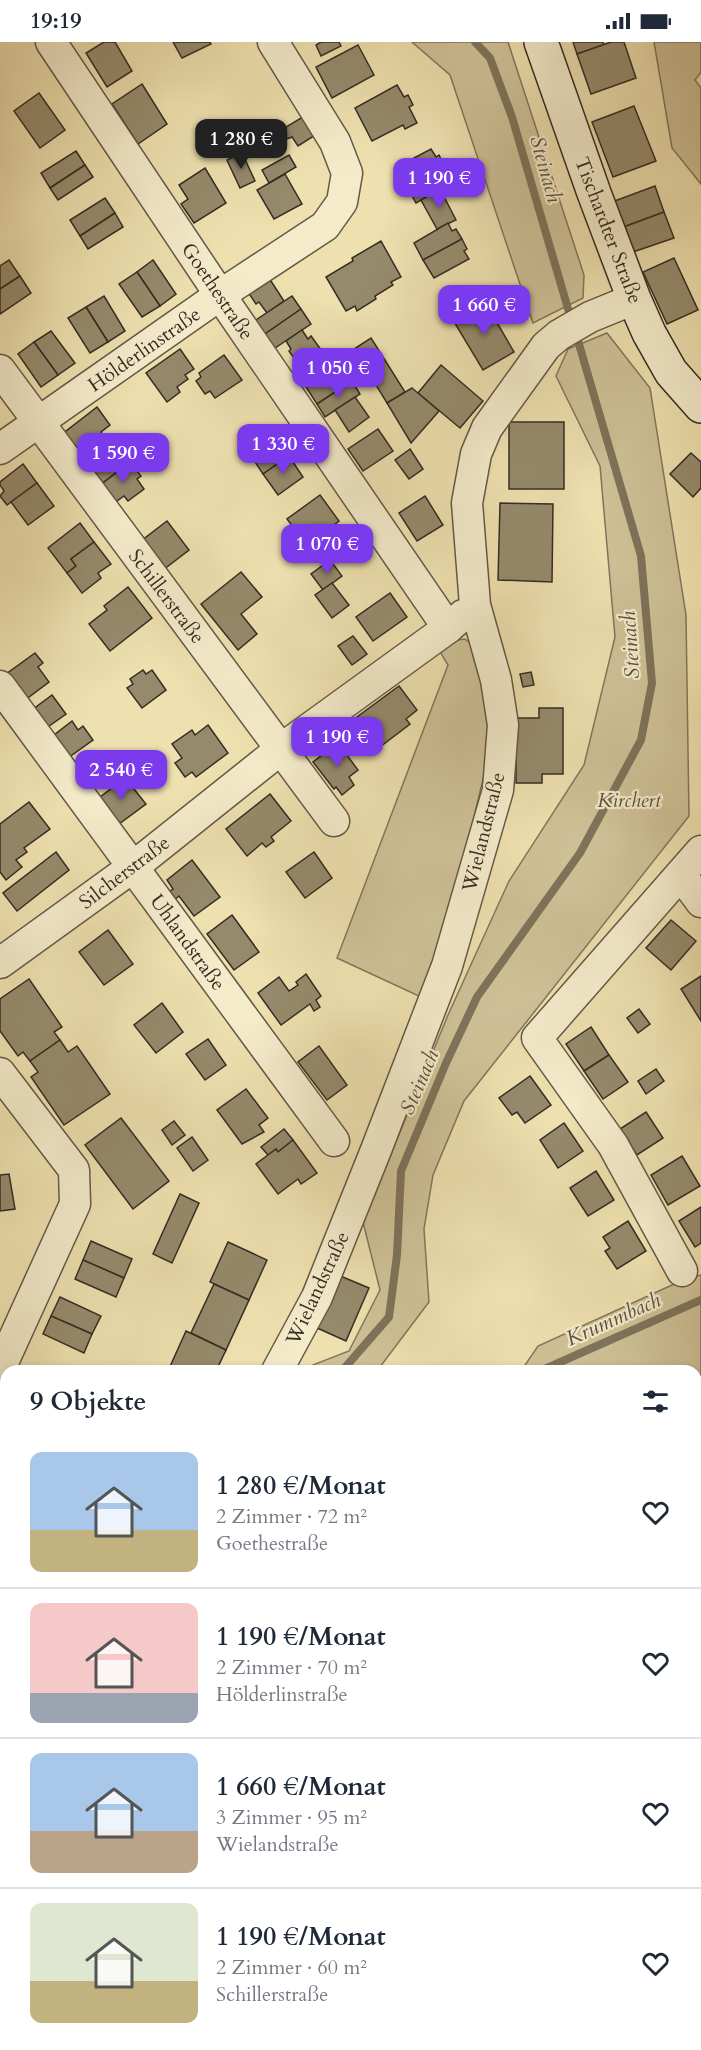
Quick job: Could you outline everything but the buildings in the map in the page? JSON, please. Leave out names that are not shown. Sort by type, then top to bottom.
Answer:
[{"type":"street","name":"Goethestraße","points":[[51,42],[220,295],[448,628]]},
{"type":"street","name":"Hölderlinstraße","points":[[0,449],[220,295],[325,226],[342,202],[347,173],[335,142],[273,42]]},
{"type":"street","name":"Tischardter Straße","points":[[541,42],[634,299],[649,333],[672,372],[701,406]]},
{"type":"street","name":"Wielandstraße","points":[[280,1365],[317,1297],[447,966],[498,790],[503,725],[496,680],[475,605],[467,503],[476,454],[487,428],[546,346],[559,335],[590,317],[634,299]]},
{"type":"street","name":"Schillerstraße","points":[[0,370],[334,821]]},
{"type":"street","name":"Silcherstraße","points":[[0,963],[133,867],[281,750],[448,628],[475,605]]},
{"type":"street","name":"Uhlandstraße","points":[[2,693],[133,867],[333,1141]]},
{"type":"street","points":[[682,1271],[613,1145],[537,1038],[701,851]]},
{"type":"street","points":[[681,875],[701,902]]},
{"type":"street","points":[[0,1073],[74,1170],[75,1204],[2,1365]]},
{"type":"green space","points":[[412,42],[508,42],[584,275],[583,298],[533,323],[450,75]]},
{"type":"green space","points":[[654,42],[701,42],[701,72],[695,80],[701,88],[701,184],[672,148]]},
{"type":"green space","name":"Kirchert","points":[[607,333],[650,388],[686,615],[689,816],[464,1101],[433,1175],[424,1229],[429,1302],[382,1365],[313,1365],[349,1351],[380,1290],[363,1222],[448,1015],[509,881],[584,765],[615,637],[600,466],[556,376],[568,349]]},
{"type":"green space","points":[[465,639],[479,650],[492,714],[489,754],[468,842],[423,998],[337,958],[448,665],[439,650],[451,641]]},
{"type":"green space","points":[[701,1275],[701,1365],[525,1365],[538,1346],[683,1280]]},
{"type":"waterway","name":"Steinach","points":[[475,42],[490,58],[512,117],[571,319]]},
{"type":"waterway","name":"Steinach","points":[[347,1365],[389,1317],[397,1255],[401,1171],[446,1063],[477,997],[580,853],[641,740],[652,683],[641,556],[576,334]]},
{"type":"waterway","name":"Krummbach","points":[[554,1365],[701,1300]]}]
